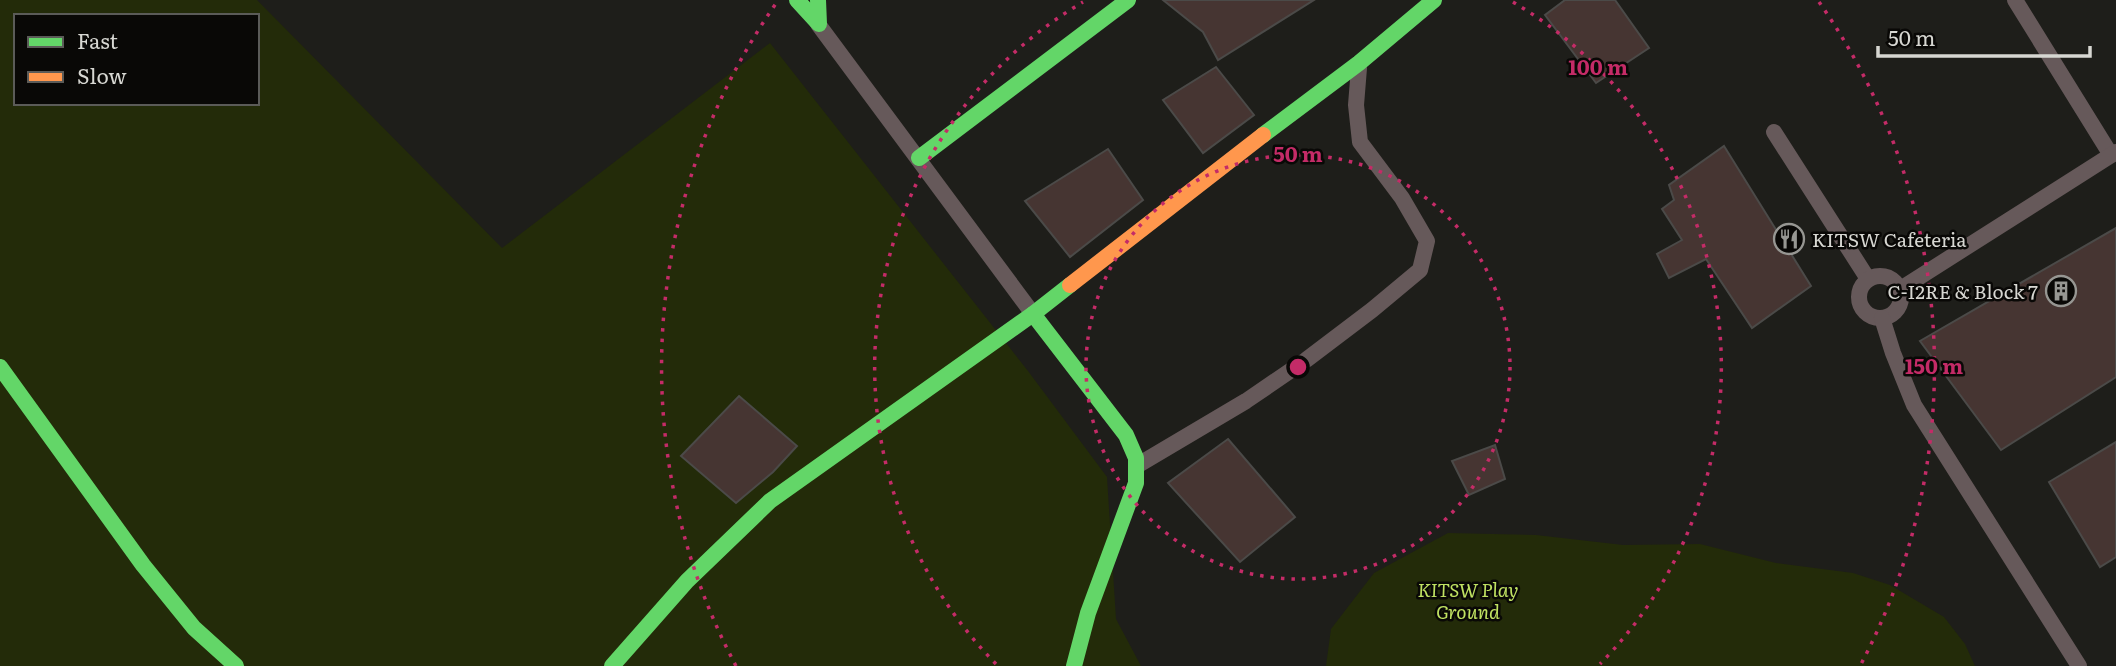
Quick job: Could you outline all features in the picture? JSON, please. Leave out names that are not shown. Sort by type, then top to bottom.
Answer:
[{"type":"street","points":[[797,0],[819,24]]},
{"type":"street","points":[[818,0],[819,24]]},
{"type":"street","points":[[919,158],[1128,0]]},
{"type":"street","points":[[612,666],[687,581],[770,501],[1034,314],[1359,63],[1434,0]]},
{"type":"street","points":[[1034,314],[1126,435],[1134,449],[1138,465],[1136,483],[1088,613],[1074,666]]},
{"type":"street","points":[[0,367],[143,565],[194,628],[236,666]]},
{"type":"lane","points":[[808,0],[810,12],[1034,314]]},
{"type":"lane","points":[[1899,290],[2114,154],[2015,0]]},
{"type":"lane","points":[[1138,465],[1246,401],[1306,360],[1420,270],[1427,241],[1402,198],[1360,142],[1356,105],[1359,63]]},
{"type":"lane","points":[[1774,132],[1868,279]]},
{"type":"lane","points":[[1886,277],[1894,282],[1901,299],[1898,308],[1891,315],[1882,318],[1869,315],[1860,304],[1860,290],[1868,279],[1886,277]]},
{"type":"lane","points":[[1882,318],[1914,405],[2079,666]]},
{"type":"green space","points":[[0,0],[257,0],[502,248],[770,43],[1028,371],[1107,477],[1116,619],[1141,666],[0,666]]},
{"type":"green space","name":"KITSW Play Ground","points":[[1448,533],[1536,535],[1623,545],[1700,544],[1776,563],[1853,573],[1890,585],[1944,617],[1965,644],[1975,666],[1326,666],[1331,629],[1374,573]]},
{"type":"building","points":[[1163,0],[1314,0],[1218,60],[1203,32]]},
{"type":"building","points":[[1565,0],[1615,0],[1649,48],[1596,83],[1545,15]]},
{"type":"building","points":[[1216,67],[1254,115],[1203,153],[1163,100]]},
{"type":"building","points":[[1724,146],[1811,286],[1752,328],[1706,259],[1669,278],[1657,254],[1682,240],[1662,209],[1674,200],[1669,185]]},
{"type":"building","points":[[1108,149],[1143,200],[1070,257],[1025,201]]},
{"type":"building","name":"C-I2RE & Block 7","points":[[2116,228],[2116,377],[2001,450],[1920,341]]},
{"type":"building","points":[[739,396],[797,446],[773,472],[736,503],[681,456]]},
{"type":"building","points":[[1228,439],[1295,517],[1240,562],[1168,483]]},
{"type":"building","points":[[2116,442],[2116,557],[2100,567],[2049,482]]},
{"type":"building","points":[[1495,445],[1505,479],[1469,495],[1452,461]]},
{"type":"traffic: fast","points":[[797,0],[819,24],[818,0]]},
{"type":"traffic: fast","points":[[919,158],[1128,0]]},
{"type":"traffic: fast","points":[[1263,135],[1359,63],[1434,0]]},
{"type":"traffic: fast","points":[[612,666],[687,581],[770,501],[1070,285]]},
{"type":"traffic: fast","points":[[1033,314],[1126,435],[1136,458],[1136,483],[1088,613],[1074,666]]},
{"type":"traffic: fast","points":[[0,367],[143,565],[194,628],[236,666]]},
{"type":"traffic: slow","points":[[1070,285],[1263,135]]},
{"type":"place","name":"KITSW Cafeteria","points":[[1789,239]]},
{"type":"place","name":"C-I2RE & Block 7","points":[[2061,291]]}]
